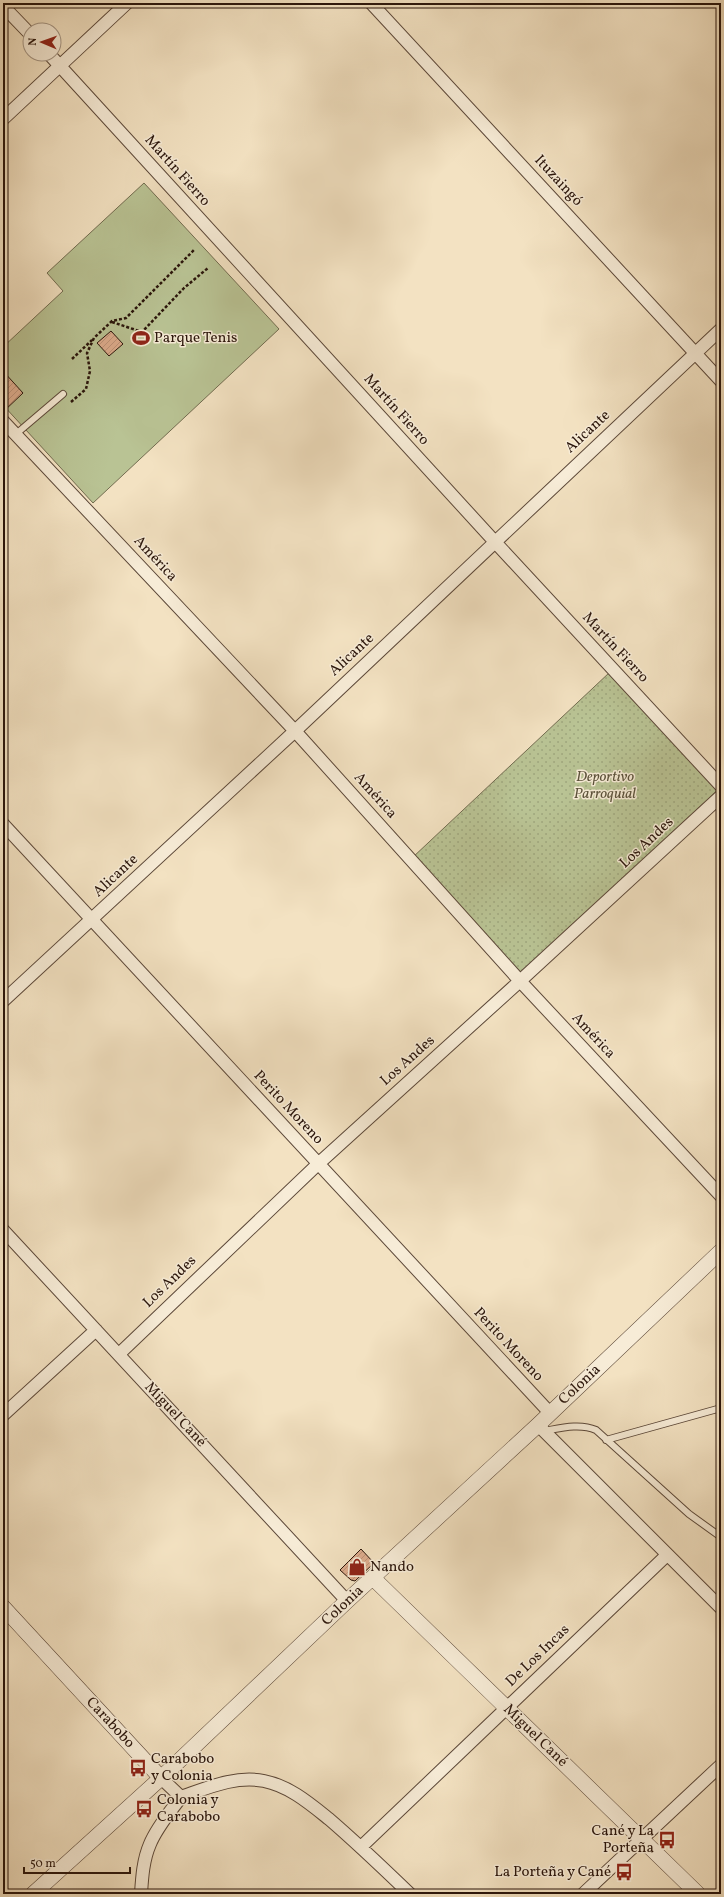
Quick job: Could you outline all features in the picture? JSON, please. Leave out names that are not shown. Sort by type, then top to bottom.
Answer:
[{"type":"street","points":[[3,119],[127,3]]},
{"type":"street","name":"Ituzaingó","points":[[371,3],[721,381]]},
{"type":"street","points":[[3,6],[22,26]]},
{"type":"street","name":"Martín Fierro","points":[[56,62],[495,542],[721,786]]},
{"type":"street","name":"Alicante","points":[[3,1001],[295,731],[721,328]]},
{"type":"street","name":"América","points":[[3,421],[295,731],[520,981],[721,1196]]},
{"type":"street","name":"Los Andes","points":[[119,1354],[318,1164],[721,796]]},
{"type":"street","name":"Perito Moreno","points":[[3,824],[93,919],[318,1164],[550,1413]]},
{"type":"street","name":"Miguel Cané","points":[[3,1230],[347,1601]]},
{"type":"street","name":"Colonia","points":[[33,1894],[161,1778],[347,1601],[541,1428],[550,1413],[721,1251]]},
{"type":"street","points":[[3,1415],[96,1330]]},
{"type":"street","points":[[541,1428],[721,1608]]},
{"type":"street","name":"De Los Incas","points":[[362,1846],[667,1555]]},
{"type":"street","name":"Miguel Cané","points":[[374,1578],[506,1709],[698,1894]]},
{"type":"street","name":"Carabobo","points":[[3,1607],[161,1778],[181,1797]]},
{"type":"street","points":[[583,1894],[721,1765]]},
{"type":"street","points":[[141,1894],[143,1872],[150,1844],[181,1797],[211,1785],[237,1780],[263,1780],[284,1788],[306,1801],[362,1846],[410,1894]]},
{"type":"lane","points":[[16,434],[63,394]]},
{"type":"lane","points":[[606,1440],[721,1408]]},
{"type":"lane","points":[[541,1428],[576,1426],[590,1427],[596,1430],[688,1514],[721,1537]]},
{"type":"path","points":[[72,359],[112,321],[126,318],[195,249]]},
{"type":"path","points":[[112,321],[142,332],[184,288],[208,268]]},
{"type":"path","points":[[67,405],[86,389],[90,371],[87,352],[94,338]]},
{"type":"green space","name":"Parque Tenis","points":[[144,183],[279,329],[93,503],[3,405],[3,347],[63,291],[47,273]]},
{"type":"green space","name":"Deportivo Parroquial","points":[[610,672],[719,789],[519,975],[412,858]]},
{"type":"building","points":[[111,331],[123,344],[109,356],[97,343]]},
{"type":"building","points":[[3,371],[23,393],[3,412]]},
{"type":"building","name":"Nando","points":[[361,1549],[374,1563],[355,1581],[351,1580],[340,1570]]},
{"type":"place","name":"Parque Tenis","points":[[141,338]]},
{"type":"place","name":"Nando","points":[[357,1567]]},
{"type":"place","name":"Carabobo y Colonia","points":[[138,1768]]},
{"type":"place","name":"Colonia y Carabobo","points":[[144,1809]]},
{"type":"place","name":"Cané y La Porteña","points":[[667,1840]]},
{"type":"place","name":"La Porteña y Cané","points":[[624,1872]]}]
